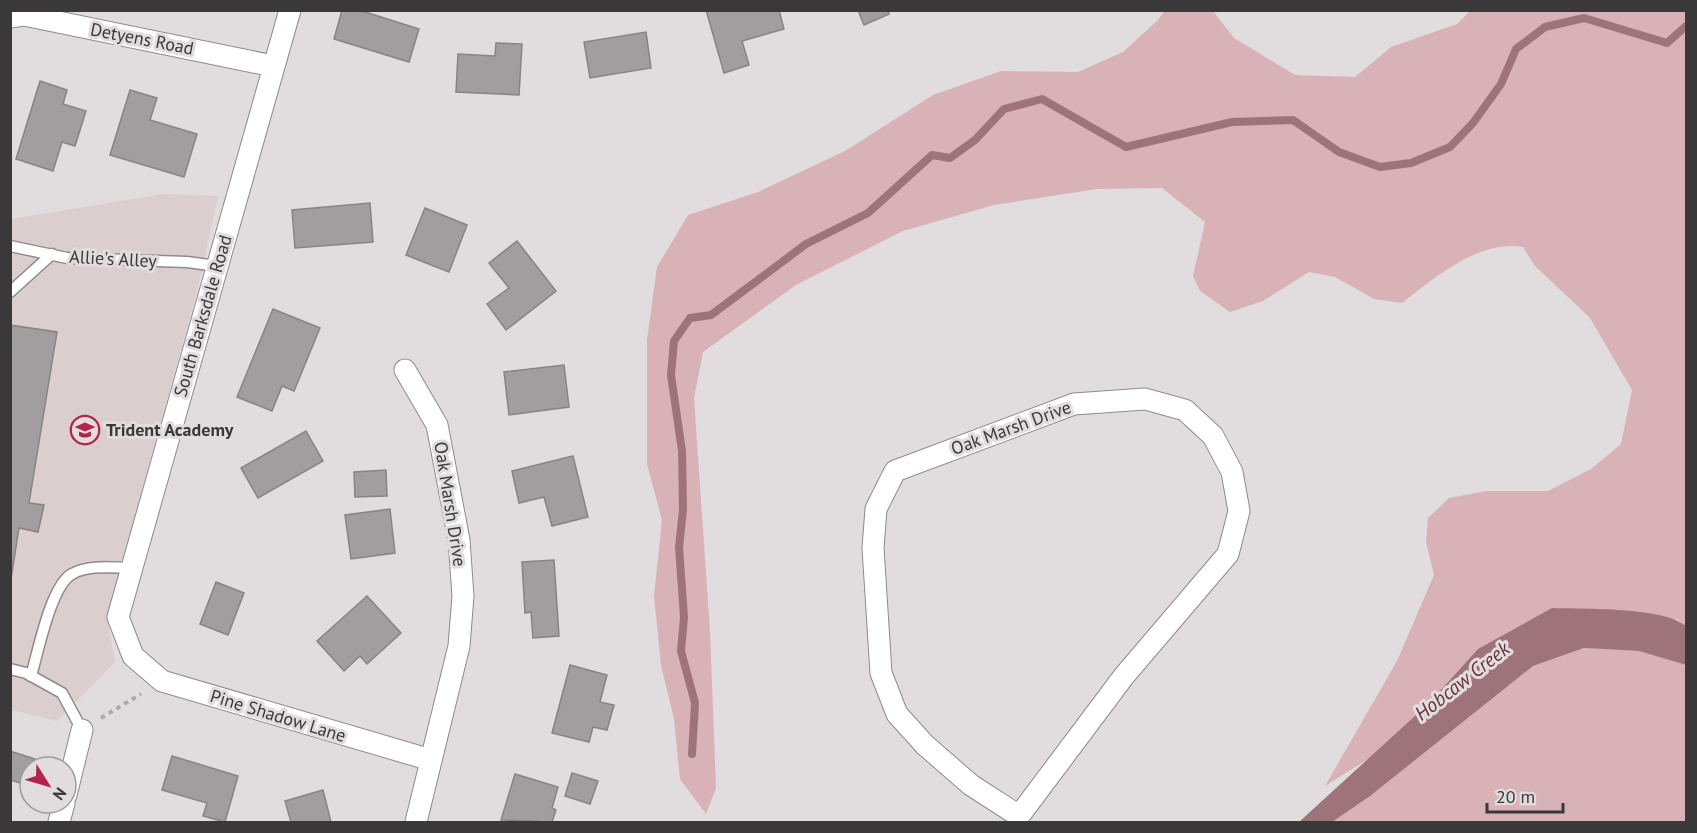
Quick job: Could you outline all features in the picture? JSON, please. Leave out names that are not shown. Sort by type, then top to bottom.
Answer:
[{"type":"street","name":"South Barksdale Road","points":[[133,656],[118,617],[290,10]]},
{"type":"street","name":"Detyens Road","points":[[10,17],[24,15],[273,66]]},
{"type":"street","name":"Oak Marsh Drive","points":[[405,370],[438,425],[459,540],[463,596],[459,646],[416,822]]},
{"type":"street","name":"Oak Marsh Drive","points":[[1145,399],[1185,410],[1213,436],[1232,472],[1239,511],[1228,554],[1124,676],[1017,819],[971,785],[925,745],[897,714],[881,673],[873,548],[876,509],[895,471],[1074,404],[1145,399]]},
{"type":"street","name":"Pine Shadow Lane","points":[[133,656],[162,681],[431,760]]},
{"type":"street","points":[[76,755],[82,730]]},
{"type":"lane","name":"Allie's Alley","points":[[10,246],[52,255],[217,266]]},
{"type":"lane","points":[[10,292],[52,255]]},
{"type":"lane","points":[[31,676],[54,597],[71,574],[99,567],[132,568]]},
{"type":"lane","points":[[10,669],[31,676],[62,693],[82,730]]},
{"type":"path","points":[[82,730],[162,681]]},
{"type":"shaded area","points":[[1164,11],[1213,11],[1234,38],[1295,75],[1355,77],[1391,47],[1457,24],[1470,11],[1686,11],[1686,626],[1677,619],[1478,649],[1428,704],[1373,756],[1325,786],[1397,661],[1434,575],[1426,542],[1428,518],[1449,498],[1486,491],[1548,491],[1591,469],[1621,444],[1632,390],[1590,318],[1535,266],[1523,247],[1507,246],[1474,255],[1443,272],[1402,303],[1374,299],[1335,277],[1309,272],[1263,301],[1230,312],[1200,291],[1193,276],[1205,222],[1162,188],[1097,189],[994,205],[903,231],[796,285],[703,352],[694,398],[710,631],[716,788],[706,814],[680,779],[674,719],[661,665],[654,596],[662,520],[647,464],[647,340],[657,267],[688,215],[758,192],[845,151],[933,95],[1001,71],[1078,72],[1123,52],[1158,20]]},
{"type":"shaded area","name":"Trident Academy","points":[[163,194],[218,196],[198,288],[119,573],[108,624],[115,662],[57,721],[11,710],[11,219]]},
{"type":"shaded area","points":[[1584,648],[1639,651],[1686,665],[1686,822],[1332,822],[1533,666]]},
{"type":"water","name":"Hobcaw Creek","points":[[1552,608],[1623,610],[1660,615],[1675,620],[1686,626],[1686,665],[1639,651],[1584,648],[1533,666],[1370,796],[1332,822],[1299,822],[1428,704],[1478,649]]},
{"type":"building","points":[[342,10],[359,10],[419,29],[409,62],[334,39]]},
{"type":"building","points":[[706,10],[779,10],[784,29],[742,41],[749,65],[724,73]]},
{"type":"building","points":[[858,10],[888,10],[889,14],[864,25]]},
{"type":"building","points":[[646,32],[651,68],[590,78],[584,42]]},
{"type":"building","points":[[496,43],[522,44],[519,95],[456,92],[458,54],[495,56]]},
{"type":"building","points":[[40,81],[67,90],[63,104],[86,111],[75,146],[62,142],[53,171],[16,159]]},
{"type":"building","points":[[130,90],[157,98],[150,120],[197,134],[184,177],[110,155]]},
{"type":"building","points":[[370,203],[373,242],[295,248],[292,210]]},
{"type":"building","points":[[425,208],[467,225],[449,272],[406,255]]},
{"type":"building","points":[[517,241],[556,291],[506,330],[487,304],[509,288],[489,263]]},
{"type":"building","points":[[273,309],[320,328],[294,391],[282,386],[272,411],[237,397]]},
{"type":"building","points":[[10,325],[57,332],[29,503],[44,505],[38,532],[19,528],[10,585]]},
{"type":"building","points":[[564,365],[569,407],[509,415],[504,372]]},
{"type":"building","points":[[306,431],[323,461],[258,498],[241,468]]},
{"type":"building","points":[[573,456],[588,517],[552,526],[544,497],[519,503],[512,471]]},
{"type":"building","points":[[386,470],[387,496],[355,497],[354,472]]},
{"type":"building","points":[[390,509],[395,553],[351,559],[345,515]]},
{"type":"building","points":[[554,560],[559,636],[533,638],[531,612],[525,613],[522,562]]},
{"type":"building","points":[[216,582],[244,593],[228,635],[200,624]]},
{"type":"building","points":[[367,596],[401,633],[367,664],[360,656],[344,671],[317,641]]},
{"type":"building","points":[[570,665],[607,675],[600,702],[614,705],[607,730],[593,727],[589,742],[552,733]]},
{"type":"building","points":[[10,751],[22,755],[18,755],[18,782],[10,780]]},
{"type":"building","points":[[172,756],[238,776],[225,822],[203,816],[207,803],[162,790]]},
{"type":"building","points":[[572,773],[598,781],[590,804],[565,796]]},
{"type":"building","points":[[515,774],[558,787],[552,808],[556,810],[552,822],[501,820]]},
{"type":"building","points":[[323,790],[331,822],[291,822],[285,801]]},
{"type":"waterway","points":[[692,754],[695,703],[681,651],[684,617],[679,547],[683,510],[682,451],[671,375],[674,341],[690,318],[711,315],[806,244],[868,213],[932,155],[950,158],[975,140],[1004,109],[1042,99],[1126,147],[1232,122],[1293,120],[1339,152],[1380,167],[1411,163],[1450,147],[1473,123],[1501,84],[1516,49],[1545,27],[1584,18],[1667,43],[1686,26]]},
{"type":"place","name":"Trident Academy","points":[[85,430]]}]
